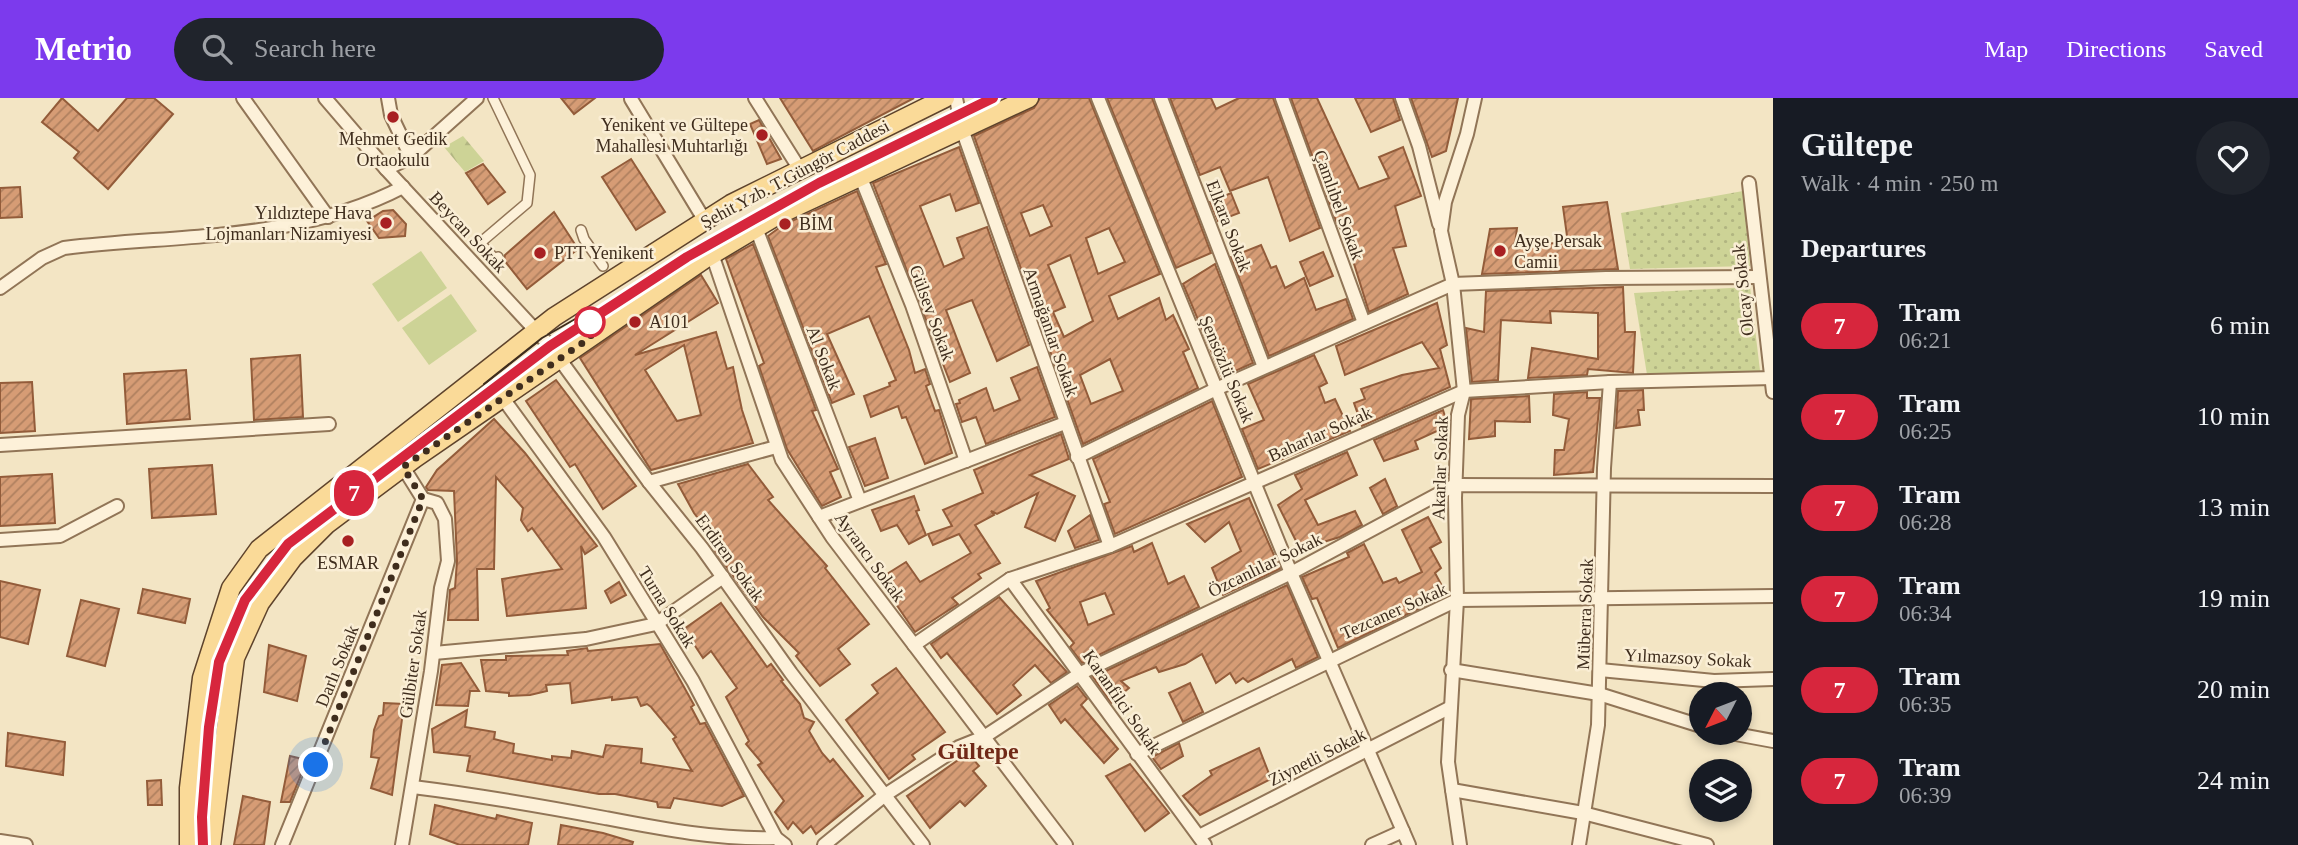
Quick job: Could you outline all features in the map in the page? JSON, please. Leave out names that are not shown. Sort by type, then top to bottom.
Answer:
[{"type":"main road","name":"Şehit Yzb. T.Güngör Caddesi","points":[[188,845],[189,788],[202,678],[230,588],[259,549],[536,331],[705,221],[799,168],[946,98]]},
{"type":"main road","name":"Şehit Yzb. T.Güngör Caddesi","points":[[211,845],[235,658],[260,603],[293,558],[327,524],[502,397],[712,254],[756,228],[1029,98]]},
{"type":"street","points":[[243,98],[328,217]]},
{"type":"street","name":"Beycan Sokak","points":[[326,98],[386,169],[503,295]]},
{"type":"street","points":[[388,98],[390,115],[411,157]]},
{"type":"street","points":[[386,169],[411,157],[477,98]]},
{"type":"street","points":[[493,98],[530,175],[527,203],[480,243],[495,259],[498,257]]},
{"type":"street","points":[[755,98],[799,168]]},
{"type":"street","name":"Armağanlar Sokak","points":[[956,98],[962,129],[1110,546]]},
{"type":"street","name":"Şensözlü Sokak","points":[[1098,98],[1291,573],[1409,845]]},
{"type":"street","name":"Elkara Sokak","points":[[1161,98],[1264,368]]},
{"type":"street","name":"Çamlıbel Sokak","points":[[1282,98],[1364,323]]},
{"type":"street","points":[[1402,98],[1419,146],[1441,231]]},
{"type":"street","name":"Akarlar Sokak","points":[[1460,845],[1448,762],[1451,670],[1457,600],[1455,485],[1458,415],[1464,391],[1453,285],[1441,231],[1445,202],[1467,134],[1475,98]]},
{"type":"street","points":[[631,99],[705,221]]},
{"type":"street","name":"Gülsev Sokak","points":[[861,178],[912,305],[966,461]]},
{"type":"street","name":"Olcay Sokak","points":[[1749,183],[1773,392]]},
{"type":"street","points":[[0,288],[42,258],[64,248],[263,232],[328,217],[403,187]]},
{"type":"street","name":"Al Sokak","points":[[756,228],[860,501]]},
{"type":"street","points":[[581,230],[584,239],[603,266]]},
{"type":"street","name":"Ayrancı Sokak","points":[[712,254],[776,447],[819,517],[1066,845]]},
{"type":"street","points":[[1077,457],[1216,389],[1453,285],[1606,278],[1759,277]]},
{"type":"street","name":"Erdiren Sokak","points":[[503,295],[559,358],[649,482],[723,577],[791,673],[923,845]]},
{"type":"street","name":"Baharlar Sokak","points":[[914,645],[1010,579],[1110,546],[1464,391],[1610,382],[1772,378]]},
{"type":"street","name":"Müberra Sokak","points":[[1579,845],[1598,725],[1604,485],[1610,382]]},
{"type":"street","name":"Turna Sokak","points":[[502,397],[604,537],[693,681],[780,841]]},
{"type":"street","points":[[819,517],[1065,423]]},
{"type":"street","points":[[0,445],[329,424]]},
{"type":"street","points":[[649,482],[776,447]]},
{"type":"street","name":"Gülbiter Sokak","points":[[402,845],[414,787],[441,589],[448,561],[445,519],[437,503],[423,499],[403,467]]},
{"type":"street","name":"Özcanlılar Sokak","points":[[824,845],[885,795],[959,747],[984,737],[1081,673],[1291,573],[1455,485],[1773,486]]},
{"type":"street","name":"Darlı Sokak","points":[[282,845],[423,499]]},
{"type":"street","points":[[0,540],[60,536],[117,506]]},
{"type":"street","points":[[434,653],[586,639],[656,624],[723,577]]},
{"type":"street","name":"Karanfilci Sokak","points":[[1010,579],[1202,841]]},
{"type":"street","name":"Tezcaner Sokak","points":[[1137,754],[1457,600],[1773,596]]},
{"type":"street","points":[[1451,670],[1599,694],[1689,722]]},
{"type":"street","name":"Yılmazsoy Sokak","points":[[1600,670],[1714,681],[1773,680]]},
{"type":"street","name":"Ziynetli Sokak","points":[[1202,841],[1449,708]]},
{"type":"street","points":[[1752,737],[1773,741]]},
{"type":"street","points":[[414,787],[473,794],[689,834],[780,841]]},
{"type":"street","points":[[1452,790],[1583,813],[1707,845]]},
{"type":"street","points":[[1372,845],[1403,831]]},
{"type":"street","points":[[0,841],[26,845]]},
{"type":"green space","points":[[463,136],[484,161],[465,172],[444,147]]},
{"type":"green space","points":[[1743,191],[1750,266],[1630,269],[1621,213]]},
{"type":"green space","points":[[421,251],[447,288],[398,322],[372,284]]},
{"type":"green space","points":[[1750,287],[1761,379],[1648,381],[1634,293]]},
{"type":"green space","points":[[451,294],[477,331],[429,365],[402,328]]},
{"type":"building","points":[[62,98],[98,131],[127,98],[154,98],[173,114],[108,189],[74,158],[79,152],[42,122]]},
{"type":"building","points":[[561,98],[595,98],[574,114]]},
{"type":"building","points":[[780,98],[914,98],[813,151]]},
{"type":"building","points":[[1040,98],[1089,98],[1160,274],[1109,296],[1118,319],[1159,298],[1166,320],[1173,315],[1189,349],[1183,352],[1198,388],[1083,444],[974,136],[1034,108]],"holes":[[[1043,205],[1052,226],[1030,236],[1021,213]],[[1109,228],[1125,262],[1098,274],[1086,238]],[[1070,255],[1093,321],[1064,337],[1053,312],[1065,307],[1048,265]],[[1110,359],[1123,391],[1091,404],[1080,375]]]},
{"type":"building","points":[[1107,98],[1152,98],[1211,253],[1176,268]]},
{"type":"building","points":[[1170,98],[1211,98],[1216,109],[1239,98],[1273,98],[1320,228],[1290,241],[1268,177],[1230,191],[1220,167],[1200,175]]},
{"type":"building","points":[[1291,98],[1317,98],[1359,189],[1389,178],[1379,157],[1403,147],[1421,196],[1395,206],[1406,246],[1393,248],[1408,294],[1369,312],[1346,238],[1336,221]]},
{"type":"building","points":[[1355,98],[1393,98],[1400,120],[1371,132]]},
{"type":"building","points":[[1411,98],[1458,98],[1446,151],[1432,157]]},
{"type":"building","name":"Yenikent ve Gültepe Mahallesi Muhtarlığı","points":[[759,120],[781,159],[767,164],[750,124]]},
{"type":"building","points":[[959,147],[979,203],[956,211],[950,194],[920,206],[944,267],[964,258],[957,238],[987,227],[1029,345],[997,361],[972,300],[946,310],[970,373],[950,382],[873,183]]},
{"type":"building","points":[[631,159],[665,212],[636,230],[602,177]]},
{"type":"building","points":[[483,164],[505,192],[488,204],[466,173]]},
{"type":"building","points":[[20,187],[22,217],[0,218],[0,188]]},
{"type":"building","points":[[857,191],[886,264],[876,267],[909,350],[915,373],[925,369],[930,384],[926,386],[935,411],[939,410],[952,453],[925,464],[906,417],[902,418],[898,406],[871,417],[864,396],[890,386],[889,383],[896,380],[869,316],[827,334],[854,394],[832,403],[768,236],[783,225]]},
{"type":"building","points":[[1231,193],[1239,213],[1218,221],[1210,202]]},
{"type":"building","points":[[1607,202],[1618,269],[1482,274],[1490,229],[1517,228],[1515,244],[1568,243],[1563,207]]},
{"type":"building","name":"Yıldıztepe Hava Lojmanları Nizamiyesi","points":[[393,210],[406,224],[405,236],[379,238],[367,221],[383,211]]},
{"type":"building","name":"PTT Yenikent","points":[[554,212],[578,249],[527,289],[504,260],[505,255]]},
{"type":"building","points":[[753,244],[816,410],[812,411],[838,469],[830,472],[841,497],[822,506],[787,449],[759,366],[764,363],[726,259]]},
{"type":"building","points":[[1261,245],[1271,268],[1276,266],[1285,288],[1304,278],[1316,310],[1346,299],[1353,319],[1269,356],[1231,257]]},
{"type":"building","points":[[1323,252],[1333,276],[1310,286],[1300,262]]},
{"type":"building","points":[[1215,264],[1253,363],[1222,377],[1183,284]]},
{"type":"building","points":[[701,275],[718,303],[635,355],[716,332],[727,369],[733,367],[742,410],[753,443],[651,470],[580,358]],"holes":[[[684,345],[701,415],[677,421],[645,370]]]},
{"type":"building","points":[[1623,287],[1625,332],[1635,332],[1633,373],[1588,369],[1587,375],[1528,378],[1532,348],[1598,359],[1598,313],[1550,311],[1551,323],[1501,320],[1498,380],[1472,382],[1466,328],[1484,332],[1486,291]]},
{"type":"building","points":[[1437,303],[1447,345],[1440,349],[1450,387],[1362,426],[1354,403],[1365,399],[1361,389],[1402,375],[1439,368],[1422,342],[1345,375],[1336,346]]},
{"type":"building","points":[[300,355],[303,417],[254,420],[251,359]]},
{"type":"building","points":[[1314,355],[1327,383],[1319,387],[1325,403],[1335,399],[1350,431],[1258,469],[1242,429],[1264,420],[1248,384]]},
{"type":"building","points":[[1037,367],[1055,417],[986,444],[976,417],[962,422],[956,404],[960,403],[959,400],[986,388],[994,411],[1020,400],[1011,378]]},
{"type":"building","points":[[186,370],[190,419],[127,424],[124,374]]},
{"type":"building","points":[[556,380],[636,486],[603,509],[575,464],[570,467],[526,401]]},
{"type":"building","points":[[32,382],[35,431],[0,433],[0,383]]},
{"type":"building","points":[[1643,390],[1644,410],[1638,410],[1640,425],[1616,428],[1618,391]]},
{"type":"building","points":[[1587,392],[1587,398],[1600,398],[1593,472],[1554,475],[1555,450],[1564,450],[1569,419],[1553,415],[1554,394]]},
{"type":"building","points":[[1529,396],[1530,422],[1495,421],[1495,436],[1469,439],[1471,399]]},
{"type":"building","points":[[1212,401],[1242,477],[1115,534],[1104,504],[1110,502],[1093,459]]},
{"type":"building","points":[[1443,410],[1448,426],[1415,441],[1418,449],[1384,461],[1374,440]]},
{"type":"building","points":[[494,419],[525,453],[597,546],[585,554],[581,546],[586,608],[507,616],[502,579],[562,569],[532,528],[528,531],[521,520],[523,508],[496,477],[494,569],[477,569],[478,620],[448,620],[450,590],[455,588],[457,561],[454,491],[428,490],[426,487],[437,470]]},
{"type":"building","points":[[1061,434],[1069,459],[1030,475],[1075,496],[1055,541],[1025,527],[1038,493],[997,514],[991,511],[994,515],[975,525],[1000,563],[978,574],[981,578],[952,598],[958,604],[915,632],[879,579],[906,562],[920,582],[971,553],[959,534],[933,545],[928,534],[952,526],[943,510],[983,493],[974,470]]},
{"type":"building","points":[[875,438],[888,478],[865,486],[849,447]]},
{"type":"building","points":[[1347,452],[1357,475],[1305,500],[1318,525],[1355,511],[1362,525],[1340,537],[1300,549],[1278,505],[1302,489],[1295,475]]},
{"type":"building","points":[[748,464],[773,497],[768,500],[827,566],[825,568],[869,624],[838,649],[850,664],[820,686],[796,656],[799,653],[763,617],[715,551],[720,547],[694,513],[678,484]]},
{"type":"building","points":[[212,465],[216,514],[152,518],[149,469]]},
{"type":"building","points":[[52,474],[55,523],[0,526],[0,477]]},
{"type":"building","points":[[1385,479],[1397,506],[1383,514],[1370,488]]},
{"type":"building","points":[[914,496],[919,510],[916,511],[926,535],[909,544],[897,525],[881,531],[872,510]]},
{"type":"building","points":[[1249,498],[1280,569],[1223,595],[1212,568],[1241,551],[1229,522],[1205,542],[1187,524]]},
{"type":"building","points":[[1090,515],[1099,540],[1075,548],[1068,531]]},
{"type":"building","points":[[1428,517],[1441,542],[1430,548],[1441,568],[1435,573],[1447,595],[1338,648],[1317,598],[1312,599],[1302,577],[1349,557],[1347,553],[1364,544],[1383,583],[1396,578],[1399,583],[1422,572],[1402,530]]},
{"type":"building","points":[[1152,543],[1168,584],[1184,576],[1199,607],[1082,663],[1070,647],[1074,643],[1047,610],[1050,608],[1036,581],[1132,546],[1134,552]],"holes":[[[1105,593],[1114,614],[1088,625],[1080,602]]]},
{"type":"building","points":[[0,581],[40,590],[28,644],[0,637]]},
{"type":"building","points":[[619,582],[626,595],[611,603],[605,591]]},
{"type":"building","points":[[1287,585],[1318,657],[1296,668],[1292,659],[1248,682],[1243,678],[1236,683],[1230,673],[1216,683],[1202,654],[1185,664],[1159,672],[1156,667],[1121,681],[1129,688],[1111,703],[1093,677]]},
{"type":"building","points":[[143,589],[190,599],[185,623],[138,613]]},
{"type":"building","points":[[999,597],[1067,672],[1051,683],[1035,665],[1013,685],[1021,695],[997,714],[947,653],[941,658],[931,644]]},
{"type":"building","points":[[81,600],[119,609],[105,666],[67,656]]},
{"type":"building","points":[[721,603],[767,667],[771,664],[783,680],[781,681],[800,704],[804,718],[814,722],[809,731],[822,753],[830,762],[833,759],[863,796],[816,834],[811,826],[803,833],[793,822],[788,829],[775,812],[784,801],[758,765],[762,763],[746,744],[749,741],[726,697],[737,688],[711,651],[703,658],[684,629]]},
{"type":"building","points":[[660,644],[694,705],[691,707],[700,724],[705,723],[744,796],[722,806],[674,798],[670,808],[658,807],[657,802],[615,794],[599,794],[467,771],[470,756],[434,752],[432,729],[467,710],[465,727],[495,732],[494,739],[514,744],[513,753],[552,760],[552,756],[571,758],[572,751],[603,757],[606,745],[642,749],[641,763],[692,771],[673,739],[676,737],[651,707],[647,704],[641,706],[637,697],[612,700],[612,697],[572,703],[570,683],[546,685],[547,691],[530,695],[509,696],[509,693],[486,691],[481,660],[506,660],[506,656],[568,655],[567,651],[587,648],[588,651]]},
{"type":"building","points":[[269,645],[306,656],[297,701],[264,692]]},
{"type":"building","points":[[461,663],[479,691],[470,691],[468,706],[436,705],[442,665]]},
{"type":"building","points":[[896,668],[945,732],[912,755],[915,759],[889,779],[846,720],[878,693],[872,685]]},
{"type":"building","points":[[1190,683],[1203,712],[1183,722],[1169,693]]},
{"type":"building","points":[[1077,686],[1087,699],[1081,705],[1118,749],[1104,763],[1065,719],[1061,723],[1049,705]]},
{"type":"building","points":[[384,703],[404,704],[392,795],[371,788],[379,758],[371,757],[374,730],[379,716],[383,715]]},
{"type":"building","points":[[8,733],[65,742],[63,775],[6,766]]},
{"type":"building","points":[[1179,743],[1183,756],[1161,769],[1152,757]]},
{"type":"building","points":[[1259,748],[1271,779],[1200,815],[1183,796],[1212,775],[1210,771]]},
{"type":"building","points":[[968,753],[979,766],[973,771],[986,786],[965,806],[960,801],[930,828],[907,796]]},
{"type":"building","points":[[290,756],[307,760],[290,802],[281,802]]},
{"type":"building","points":[[1130,764],[1169,813],[1145,831],[1106,776]]},
{"type":"building","points":[[161,780],[162,805],[148,805],[147,781]]},
{"type":"building","points":[[243,796],[270,802],[264,845],[234,845]]},
{"type":"building","points":[[435,805],[496,819],[497,815],[532,823],[528,845],[460,845],[430,834]]},
{"type":"building","points":[[561,825],[633,842],[632,845],[558,845]]},
{"type":"tram line","points":[[203,845],[202,817],[219,662],[245,600],[288,544],[550,346],[686,257],[819,183],[993,98]]},
{"type":"tram line","name":"7","points":[[203,845],[202,817],[209,727],[219,662],[245,600],[268,566],[288,544],[550,346],[687,257],[819,183],[993,98]]},
{"type":"tram line","points":[[484,384],[542,338],[584,314]]},
{"type":"place","name":"Mehmet Gedik Ortaokulu","points":[[393,117]]},
{"type":"place","name":"Yenikent ve Gültepe Mahallesi Muhtarlığı","points":[[762,135]]},
{"type":"place","name":"Yıldıztepe Hava Lojmanları Nizamiyesi","points":[[386,223]]},
{"type":"place","name":"BİM","points":[[785,224]]},
{"type":"place","name":"Ayşe Persak Camii","points":[[1500,251]]},
{"type":"place","name":"PTT Yenikent","points":[[540,253]]},
{"type":"place","name":"A101","points":[[635,322]]},
{"type":"place","name":"ESMAR","points":[[348,541]]},
{"type":"district","name":"Gültepe","points":[[978,751]]},
{"type":"route","points":[[316,765],[423,499],[403,467],[591,337],[590,322]]}]
